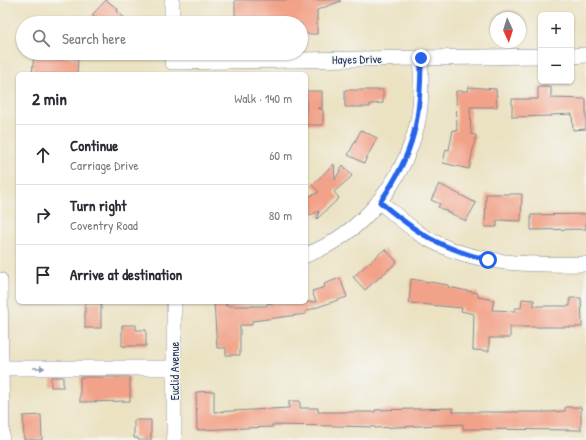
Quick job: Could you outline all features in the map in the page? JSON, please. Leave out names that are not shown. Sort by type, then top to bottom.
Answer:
[{"type":"street","points":[[172,0],[172,16]]},
{"type":"street","points":[[574,56],[586,55]]},
{"type":"street","name":"Hayes Drive","points":[[172,63],[538,56]]},
{"type":"street","points":[[308,254],[338,238],[380,202],[401,169],[417,124],[421,88],[421,58]]},
{"type":"street","points":[[380,202],[421,234],[457,252],[510,264],[586,264]]},
{"type":"street","points":[[0,280],[2,440]]},
{"type":"street","name":"Euclid Avenue","points":[[174,304],[174,440]]},
{"type":"street","points":[[1,368],[174,368]]},
{"type":"building","points":[[106,0],[118,9],[117,11],[122,16],[93,16],[92,15]]},
{"type":"building","points":[[235,0],[341,1],[317,10],[317,34],[308,34],[308,16],[235,16]]},
{"type":"building","points":[[33,60],[78,60],[77,72],[32,72]]},
{"type":"building","points":[[468,87],[496,89],[497,107],[470,107],[471,134],[476,135],[469,169],[443,163],[446,149],[449,150],[453,130],[457,131],[456,91],[469,91]]},
{"type":"building","points":[[538,87],[551,87],[551,98],[586,99],[586,129],[573,130],[572,114],[512,117],[512,99],[538,99]]},
{"type":"building","points":[[345,90],[383,90],[383,103],[370,104],[370,107],[345,107]]},
{"type":"building","points":[[308,91],[322,91],[322,108],[317,108],[323,110],[323,125],[308,125]]},
{"type":"building","points":[[361,130],[377,138],[364,163],[348,155]]},
{"type":"building","points":[[334,164],[335,180],[343,165],[352,176],[334,192],[339,198],[317,219],[319,211],[308,216],[308,197],[319,192],[312,185]]},
{"type":"building","points":[[439,184],[476,203],[466,221],[438,207],[440,204],[431,200]]},
{"type":"building","points":[[486,194],[522,194],[521,221],[497,220],[497,227],[485,227]]},
{"type":"building","points":[[586,214],[586,229],[531,230],[531,215]]},
{"type":"building","points":[[385,249],[397,262],[365,290],[353,277]]},
{"type":"building","points":[[340,278],[347,297],[306,311],[306,314],[252,321],[252,325],[240,325],[240,355],[226,355],[226,348],[217,348],[214,304],[226,304],[226,306],[267,306],[267,304],[308,304],[308,302],[316,302],[312,291],[325,287],[324,284]]},
{"type":"building","points":[[411,279],[448,285],[448,287],[478,293],[478,297],[494,300],[492,310],[515,311],[515,308],[521,308],[522,299],[534,300],[534,306],[570,306],[570,298],[581,298],[582,327],[510,327],[510,338],[489,338],[489,351],[473,350],[474,314],[461,311],[462,308],[409,303]]},
{"type":"building","points":[[85,304],[101,304],[101,328],[85,328]]},
{"type":"building","points":[[122,325],[136,325],[136,330],[146,330],[146,346],[122,346]]},
{"type":"building","points":[[51,377],[63,377],[63,387],[51,387]]},
{"type":"building","points":[[80,377],[130,377],[130,401],[80,402]]},
{"type":"building","points":[[214,391],[214,412],[289,408],[289,401],[300,401],[300,408],[318,408],[318,412],[375,412],[375,410],[453,408],[453,412],[549,412],[565,411],[565,407],[581,407],[581,430],[463,429],[463,424],[375,428],[272,425],[272,427],[197,430],[196,392]]},
{"type":"building","points":[[41,415],[42,440],[24,440],[23,416]]},
{"type":"building","points":[[134,420],[151,420],[151,440],[138,440],[138,438],[134,438]]},
{"type":"route","points":[[421,58],[421,88],[417,124],[401,169],[380,202],[406,224],[443,246],[457,252],[488,260]]}]
